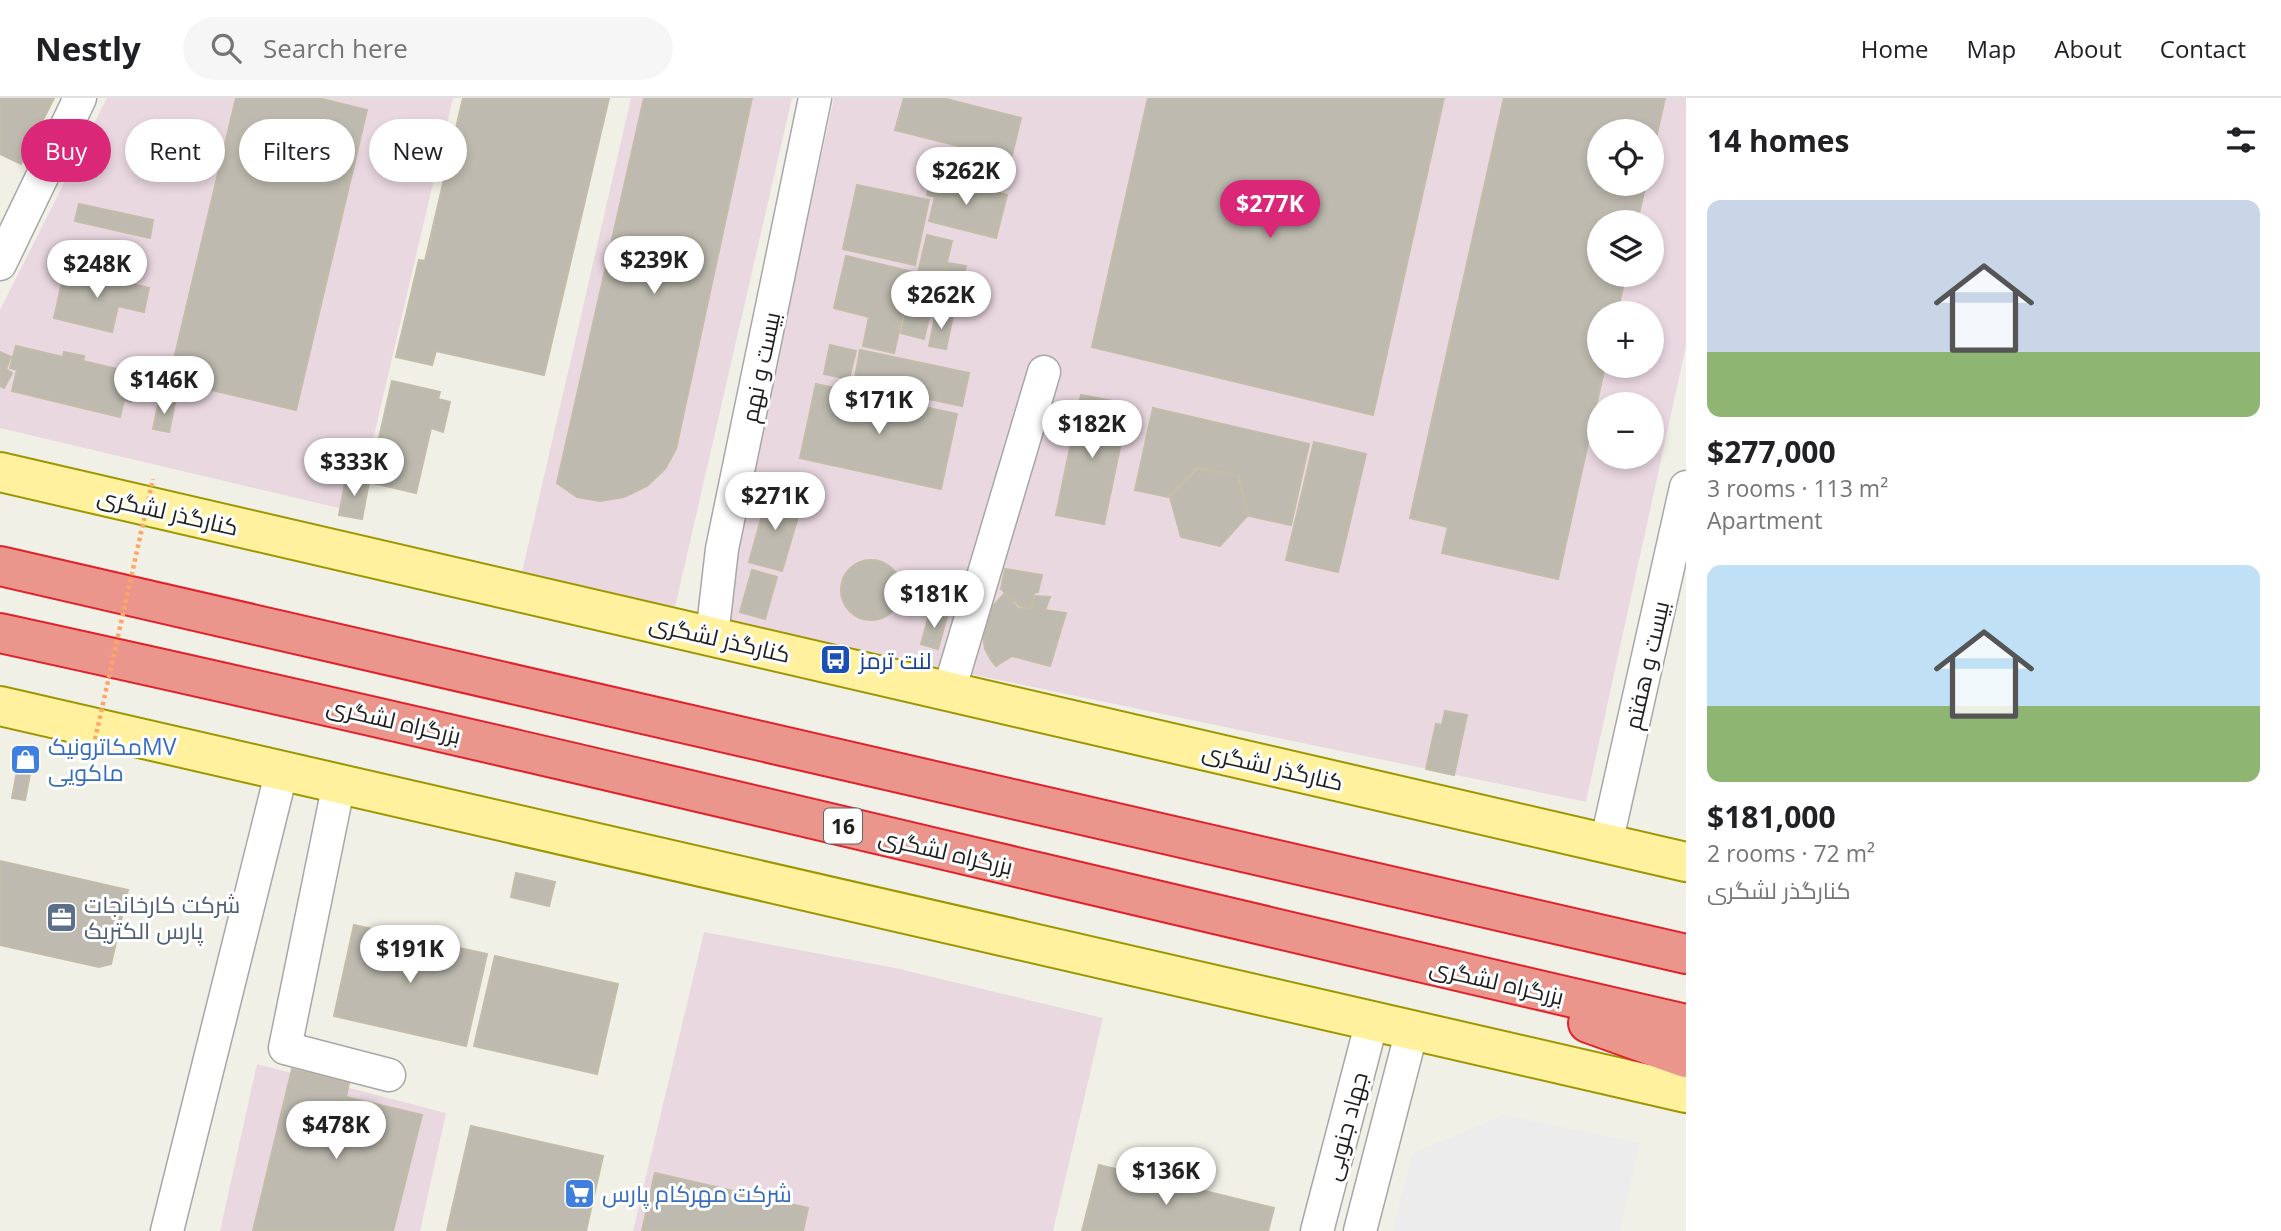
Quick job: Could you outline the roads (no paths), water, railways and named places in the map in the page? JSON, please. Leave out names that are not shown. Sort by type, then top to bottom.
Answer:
[{"type":"highway","points":[[0,566],[1686,954]]},
{"type":"highway","name":"بزرگراه لشگری","points":[[0,633],[380,716],[1686,1024]]},
{"type":"highway","points":[[1425,964],[1686,1058]]},
{"type":"main road","name":"کنارگذر لشگری","points":[[0,472],[1686,862]]},
{"type":"main road","points":[[0,706],[1686,1093]]},
{"type":"street","points":[[0,264],[80,98]]},
{"type":"street","name":"بیست و نهم","points":[[712,636],[722,549],[815,98]]},
{"type":"street","points":[[949,691],[1044,372]]},
{"type":"street","name":"بیست و هفتم","points":[[1606,844],[1686,487]]},
{"type":"street","points":[[167,1231],[282,770]]},
{"type":"street","points":[[339,783],[285,1048],[389,1076]]},
{"type":"street","name":"جهاد جنوبی","points":[[1317,1231],[1372,1021]]},
{"type":"street","name":"جهاد جنوبی","points":[[1360,1231],[1412,1030]]},
{"type":"place","name":"لنت ترمز","points":[[836,660]]},
{"type":"place","name":"مکاترونیکMV ماکویی","points":[[25,759]]},
{"type":"place","name":"شرکت کارخانجات پارس الکتریک","points":[[61,917]]},
{"type":"place","name":"شرکت مهرکام پارس","points":[[579,1193]]}]
